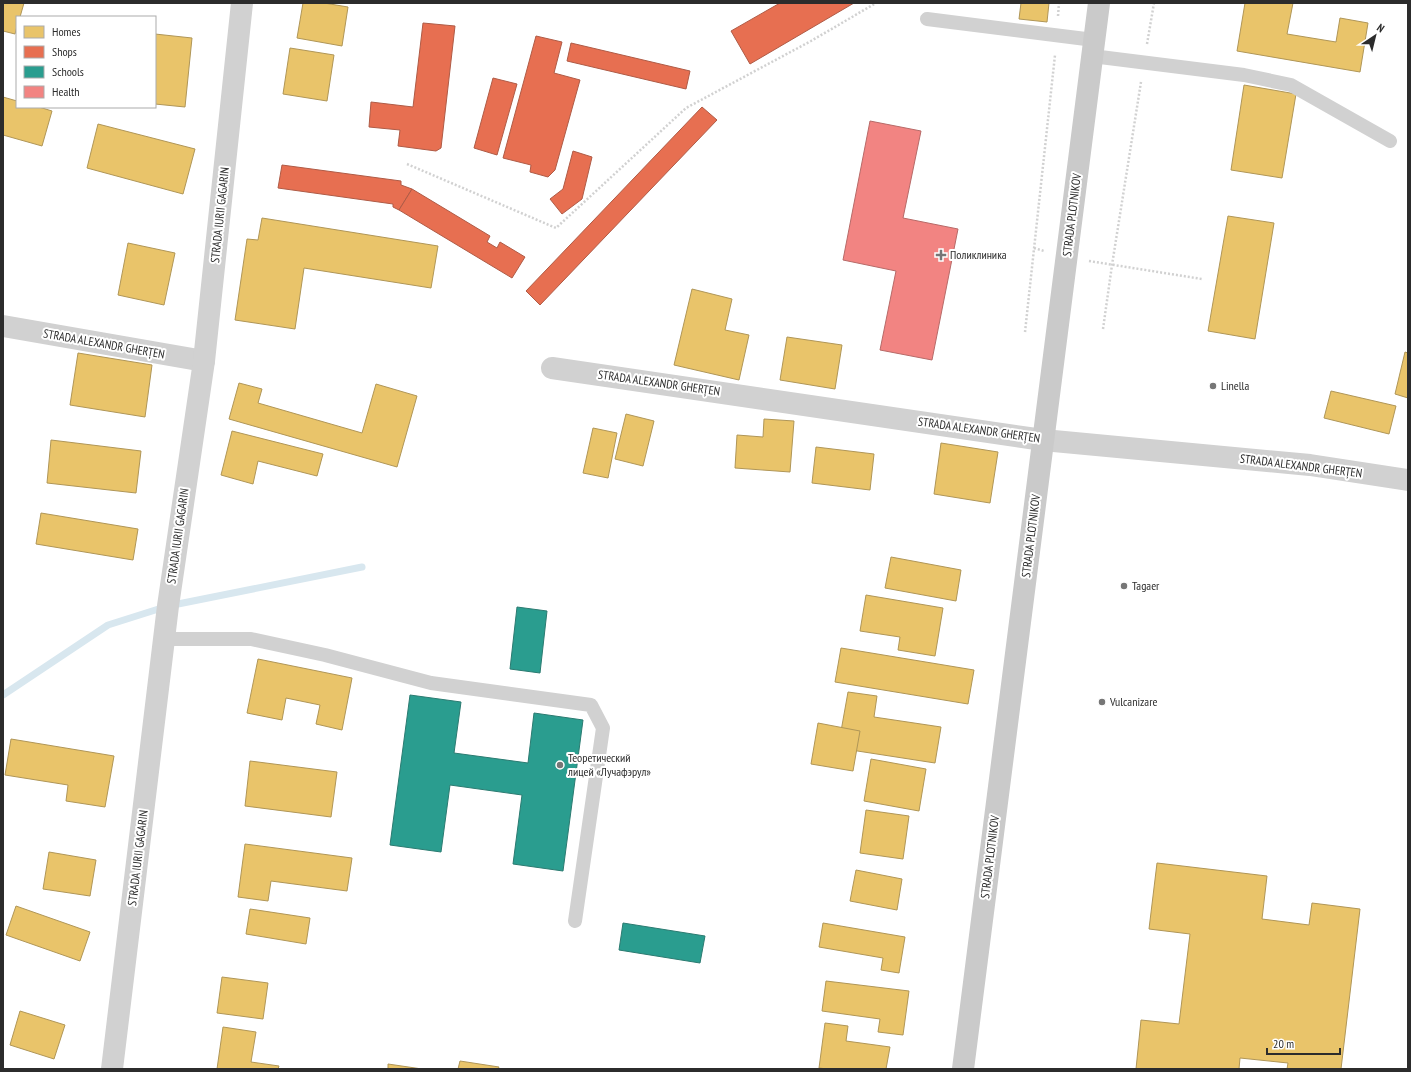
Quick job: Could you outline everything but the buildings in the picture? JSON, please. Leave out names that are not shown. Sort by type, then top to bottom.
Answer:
[{"type":"main road","name":"STRADA PLOTNIKOV","points":[[964,1069],[1099,3]]},
{"type":"street","name":"STRADA IURII GAGARIN","points":[[112,1069],[168,606],[204,361],[242,3]]},
{"type":"street","name":"STRADA ALEXANDR GHERȚEN","points":[[3,326],[204,361]]},
{"type":"street","name":"STRADA ALEXANDR GHERȚEN","points":[[552,368],[1043,440],[1310,465],[1408,480]]},
{"type":"lane","points":[[926,19],[1057,35],[1144,64],[1244,75],[1291,85],[1390,141]]},
{"type":"lane","points":[[164,639],[251,639],[326,655],[431,683],[590,705],[603,728],[575,921]]},
{"type":"path","points":[[407,164],[556,228],[686,108],[812,41],[876,3]]},
{"type":"path","points":[[1025,332],[1057,35],[1059,3]]},
{"type":"path","points":[[1103,329],[1154,3]]},
{"type":"path","points":[[1034,248],[1066,258],[1202,278]]},
{"type":"waterway","points":[[3,695],[108,625],[168,606],[362,567]]},
{"type":"place","name":"Поликлиника","points":[[941,255]]},
{"type":"place","name":"Linella","points":[[1213,386]]},
{"type":"place","name":"Tagaer","points":[[1124,586]]},
{"type":"place","name":"Vulcanizare","points":[[1102,702]]},
{"type":"place","name":"Теоретический лицей «Лучафэрул»","points":[[560,765]]}]
